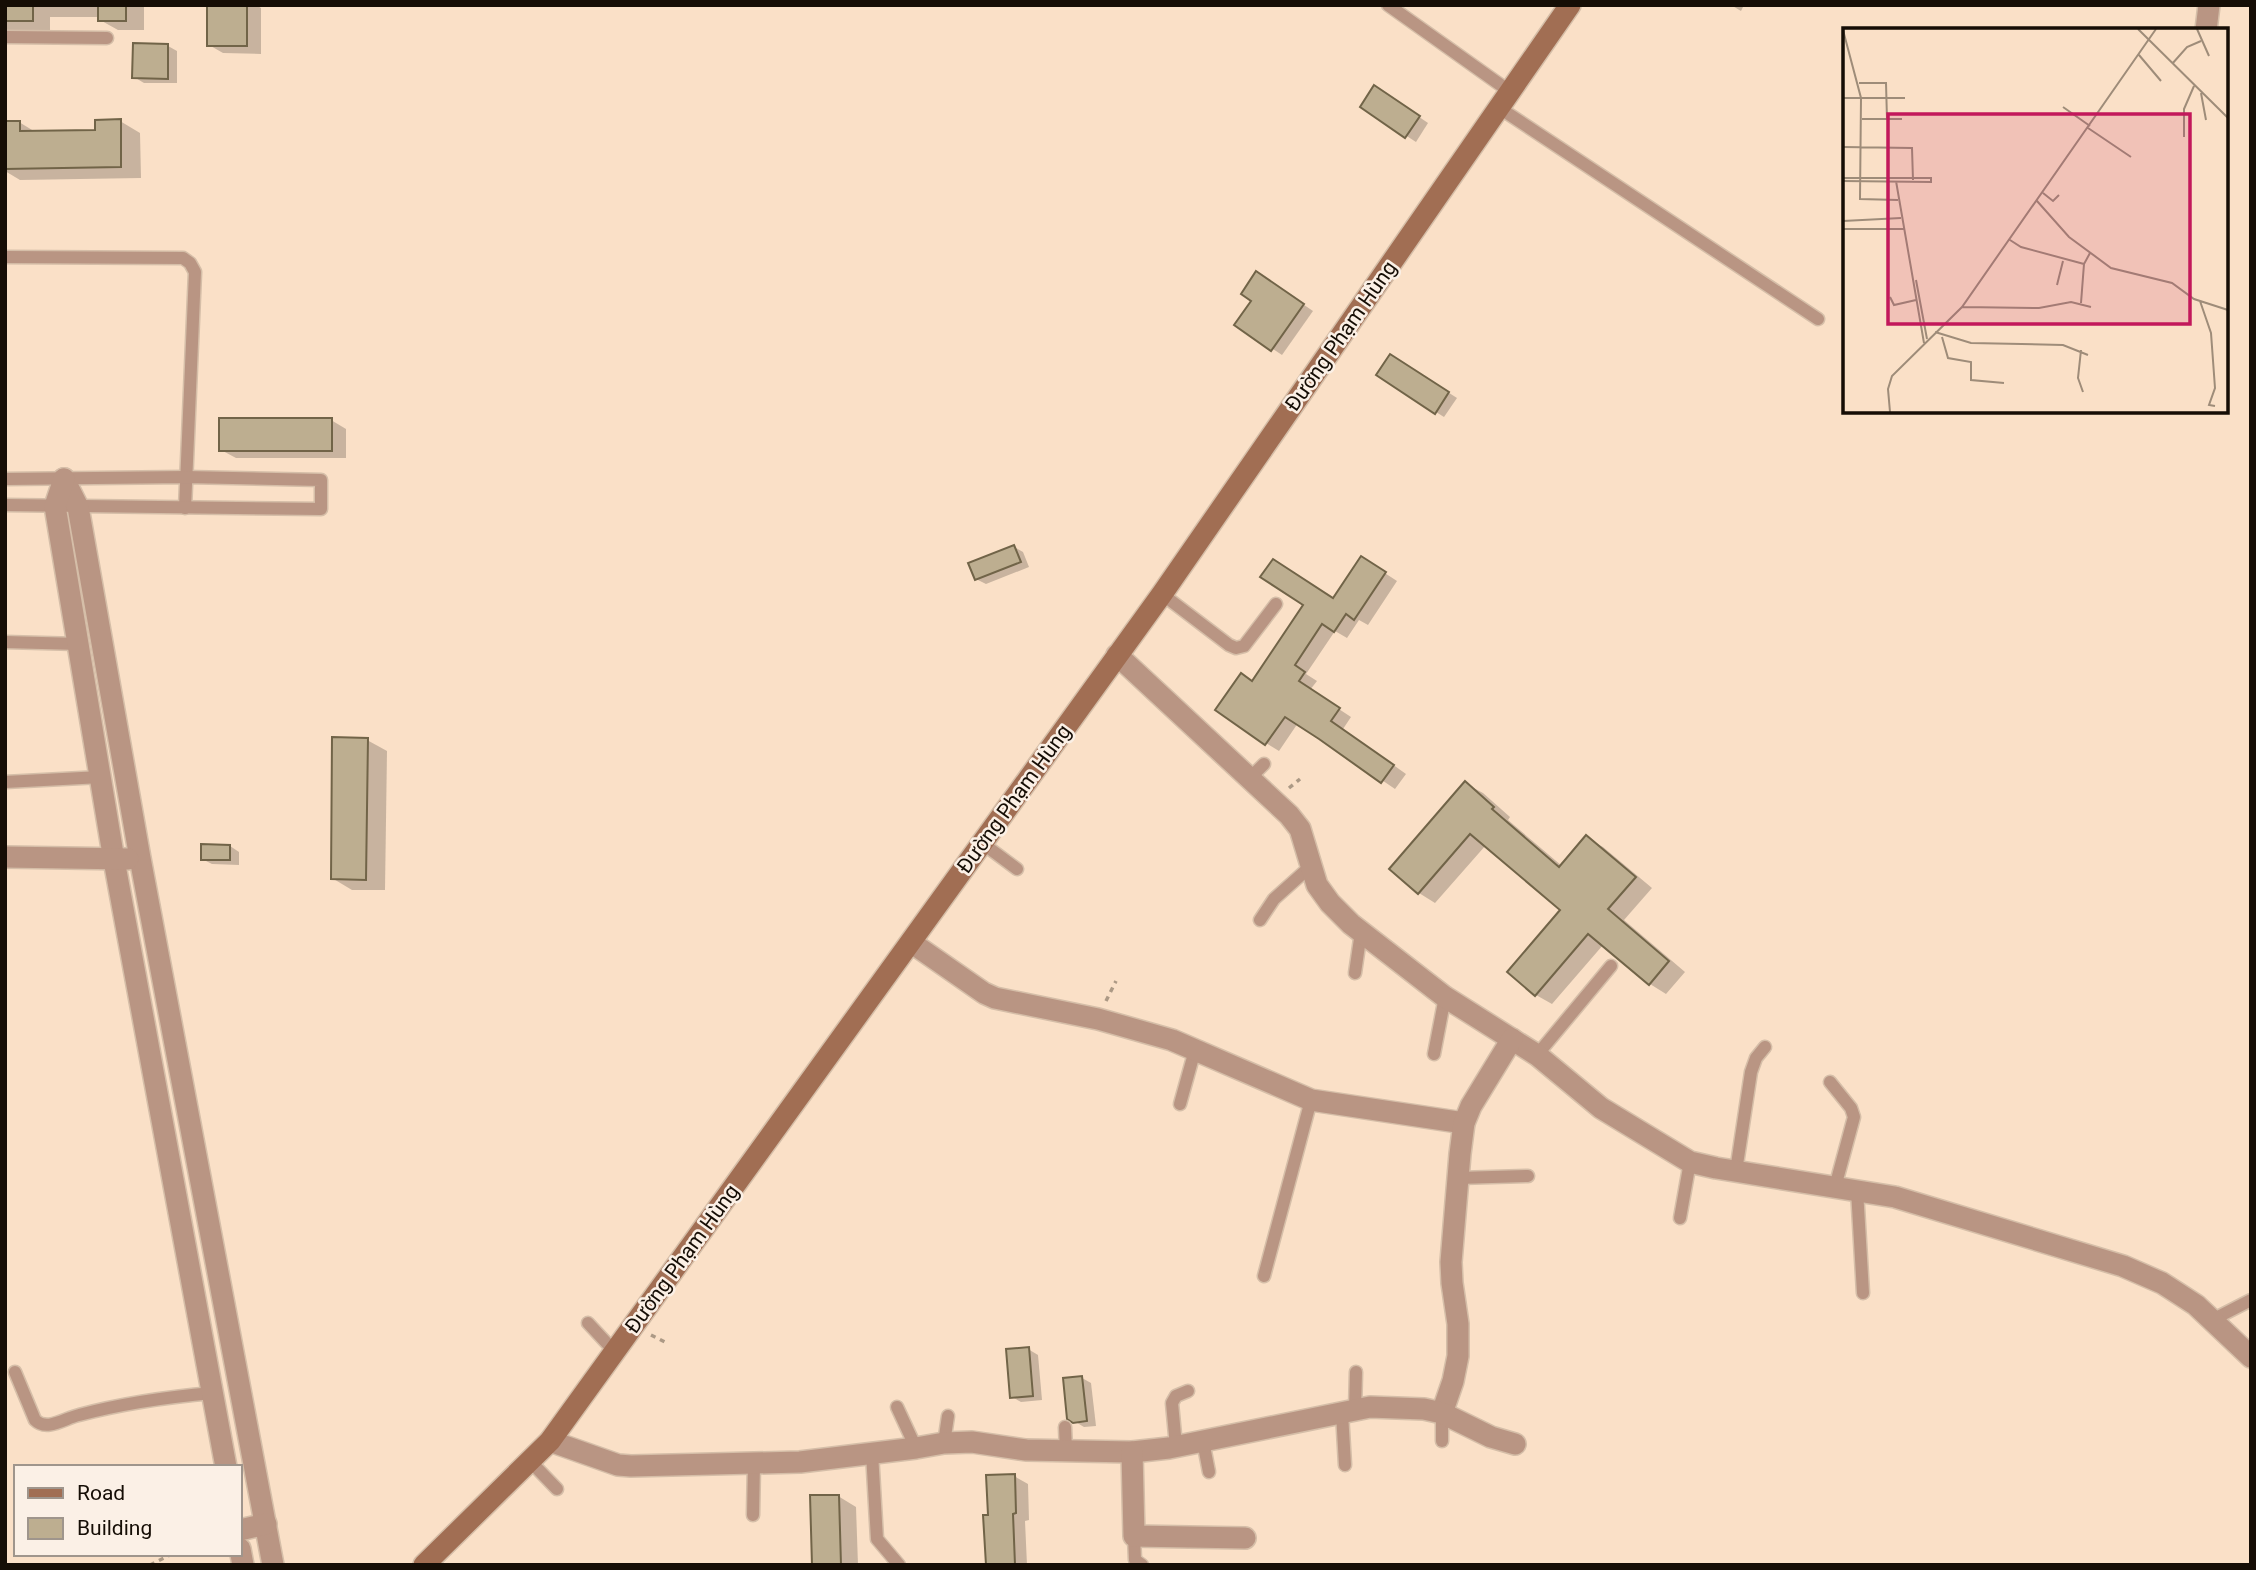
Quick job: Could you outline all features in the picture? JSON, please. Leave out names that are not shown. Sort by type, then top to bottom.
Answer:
[{"type":"main road","name":"Đường Phạm Hùng","points":[[424,1565],[551,1441],[1162,594],[1570,5]]},
{"type":"street","points":[[2206,28],[2209,5]]},
{"type":"street","points":[[64,479],[55,506],[114,860],[226,1465]]},
{"type":"street","points":[[64,479],[78,507],[156,945],[273,1565]]},
{"type":"street","points":[[1117,655],[1257,771],[1300,829],[1317,885],[1330,903],[1361,932],[1445,997],[1537,1055],[1601,1108],[1690,1162],[1895,1197],[2123,1266],[2162,1283],[2196,1304],[2251,1357]]},
{"type":"street","points":[[5,857],[114,860],[140,858]]},
{"type":"street","points":[[912,943],[995,998],[1098,1019],[1172,1040],[1311,1100],[1464,1124]]},
{"type":"street","points":[[130,948],[156,945]]},
{"type":"street","points":[[1442,1413],[1458,1356],[1458,1324],[1451,1262],[1464,1124],[1471,1106],[1512,1039]]},
{"type":"street","points":[[188,1260],[215,1255]]},
{"type":"street","points":[[551,1441],[618,1465],[800,1462],[944,1443],[972,1442],[1026,1450],[1132,1452],[1203,1441],[1370,1407],[1424,1409],[1442,1413],[1491,1437],[1515,1444]]},
{"type":"street","points":[[219,1431],[247,1425]]},
{"type":"street","points":[[1132,1452],[1134,1536],[1245,1538]]},
{"type":"street","points":[[242,1530],[265,1524]]},
{"type":"lane","points":[[1388,5],[1504,99],[1818,319]]},
{"type":"lane","points":[[5,37],[107,38]]},
{"type":"lane","points":[[5,257],[183,258],[190,263],[195,272],[185,508]]},
{"type":"lane","points":[[5,479],[186,477],[321,480],[321,509],[5,505]]},
{"type":"lane","points":[[1162,594],[1236,648],[1244,646],[1276,604]]},
{"type":"lane","points":[[5,642],[79,644]]},
{"type":"lane","points":[[5,782],[102,777]]},
{"type":"lane","points":[[982,843],[1017,869]]},
{"type":"lane","points":[[1260,920],[1274,899],[1312,865]]},
{"type":"lane","points":[[1355,973],[1361,932]]},
{"type":"lane","points":[[1537,1055],[1611,966]]},
{"type":"lane","points":[[1434,1054],[1445,997]]},
{"type":"lane","points":[[1735,1171],[1751,1072],[1756,1058],[1765,1047]]},
{"type":"lane","points":[[1180,1104],[1195,1049]]},
{"type":"lane","points":[[1830,1082],[1851,1108],[1854,1117],[1835,1187]]},
{"type":"lane","points":[[1264,1276],[1311,1100]]},
{"type":"lane","points":[[1680,1218],[1690,1162]]},
{"type":"lane","points":[[1458,1178],[1528,1176]]},
{"type":"lane","points":[[1857,1190],[1863,1293]]},
{"type":"lane","points":[[2212,1320],[2251,1300]]},
{"type":"lane","points":[[588,1323],[615,1352]]},
{"type":"lane","points":[[15,1372],[35,1420],[40,1425],[47,1426],[77,1415],[145,1399],[212,1392]]},
{"type":"lane","points":[[1345,1465],[1349,1411],[1356,1372]]},
{"type":"lane","points":[[1176,1446],[1172,1403],[1176,1396],[1188,1391]]},
{"type":"lane","points":[[897,1408],[916,1448]]},
{"type":"lane","points":[[1442,1413],[1442,1441]]},
{"type":"lane","points":[[944,1443],[948,1416]]},
{"type":"lane","points":[[1065,1427],[1066,1451]]},
{"type":"lane","points":[[1203,1441],[1209,1472]]},
{"type":"lane","points":[[872,1453],[877,1539],[899,1565]]},
{"type":"lane","points":[[530,1461],[557,1489]]},
{"type":"lane","points":[[753,1515],[754,1463]]},
{"type":"lane","points":[[1134,1536],[1135,1560],[1142,1565]]},
{"type":"path","points":[[150,1565],[168,1556]]},
{"type":"building","points":[[5,5],[33,5],[33,21],[5,21]]},
{"type":"building","points":[[98,5],[126,5],[126,21],[98,21]]},
{"type":"building","points":[[207,5],[247,5],[247,46],[207,46]]},
{"type":"building","points":[[133,43],[168,44],[168,79],[132,78]]},
{"type":"building","points":[[1374,85],[1420,116],[1405,138],[1360,107]]},
{"type":"building","points":[[121,119],[121,167],[5,169],[5,121],[20,121],[20,131],[95,130],[95,120]]},
{"type":"building","points":[[1256,271],[1304,304],[1271,351],[1234,325],[1251,301],[1241,294]]},
{"type":"building","points":[[1390,354],[1449,392],[1435,414],[1376,375]]},
{"type":"building","points":[[219,418],[332,418],[332,451],[219,451]]},
{"type":"building","points":[[1014,545],[1021,562],[975,580],[968,563]]},
{"type":"building","points":[[1361,556],[1386,572],[1354,620],[1346,614],[1334,632],[1322,624],[1295,665],[1305,672],[1299,681],[1340,708],[1331,721],[1394,765],[1381,783],[1285,717],[1265,745],[1215,710],[1241,673],[1252,681],[1303,605],[1260,577],[1273,559],[1333,598]]},
{"type":"building","points":[[332,737],[368,738],[366,880],[331,879]]},
{"type":"building","points":[[1465,781],[1494,807],[1492,809],[1559,867],[1586,835],[1636,877],[1608,909],[1669,961],[1649,985],[1588,934],[1535,996],[1507,972],[1560,910],[1470,834],[1418,894],[1389,869]]},
{"type":"building","points":[[201,844],[230,845],[230,860],[201,860]]},
{"type":"building","points":[[1029,1347],[1033,1396],[1010,1398],[1006,1349]]},
{"type":"building","points":[[1082,1376],[1087,1421],[1073,1423],[1067,1419],[1063,1378]]},
{"type":"building","points":[[1015,1474],[1015,1565],[986,1565],[983,1515],[988,1515],[986,1475]]},
{"type":"building","points":[[810,1495],[839,1495],[841,1565],[812,1565]]}]
